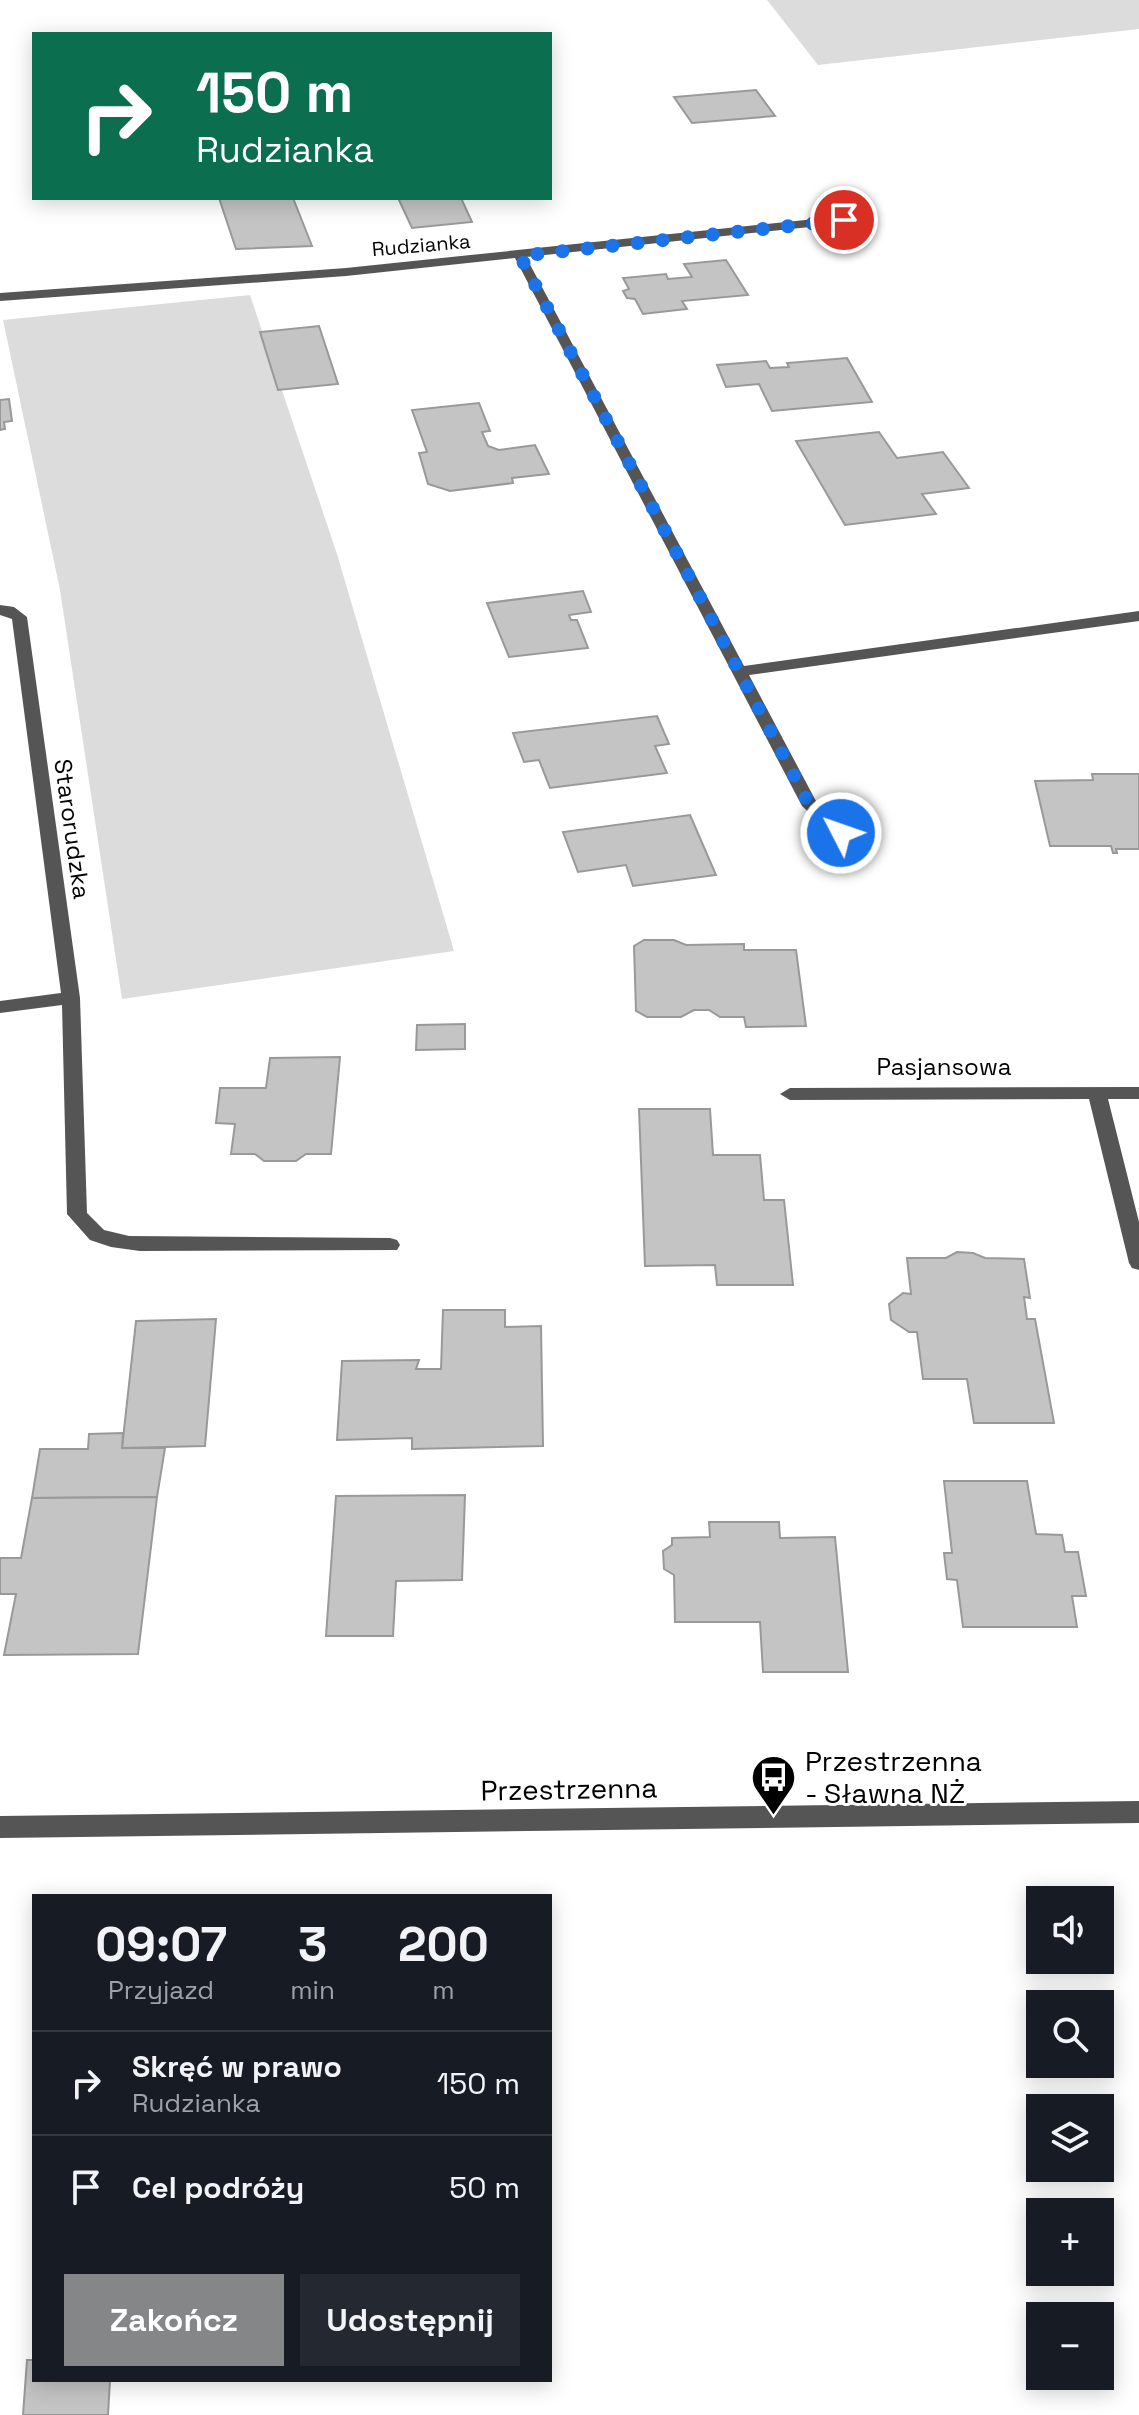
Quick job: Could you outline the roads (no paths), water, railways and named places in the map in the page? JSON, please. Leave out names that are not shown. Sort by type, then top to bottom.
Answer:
[{"type":"street","name":"Rudzianka","points":[[0,297],[253,280],[520,256],[844,220]]},
{"type":"street","points":[[520,256],[810,806],[841,833]]},
{"type":"street","name":"Starorudzka","points":[[0,610],[9,610],[19,617],[71,998]]},
{"type":"street","points":[[737,672],[1139,616]]},
{"type":"street","points":[[0,1007],[71,998],[77,1214],[88,1231],[104,1240],[140,1244],[390,1245]]},
{"type":"street","points":[[1097,1093],[1139,1263]]},
{"type":"street","name":"Pasjansowa","points":[[790,1094],[1139,1093]]},
{"type":"street","name":"Przestrzenna","points":[[0,1827],[1139,1812]]},
{"type":"place","name":"Przestrzenna - Sławna NŻ","points":[[774,1816]]}]
